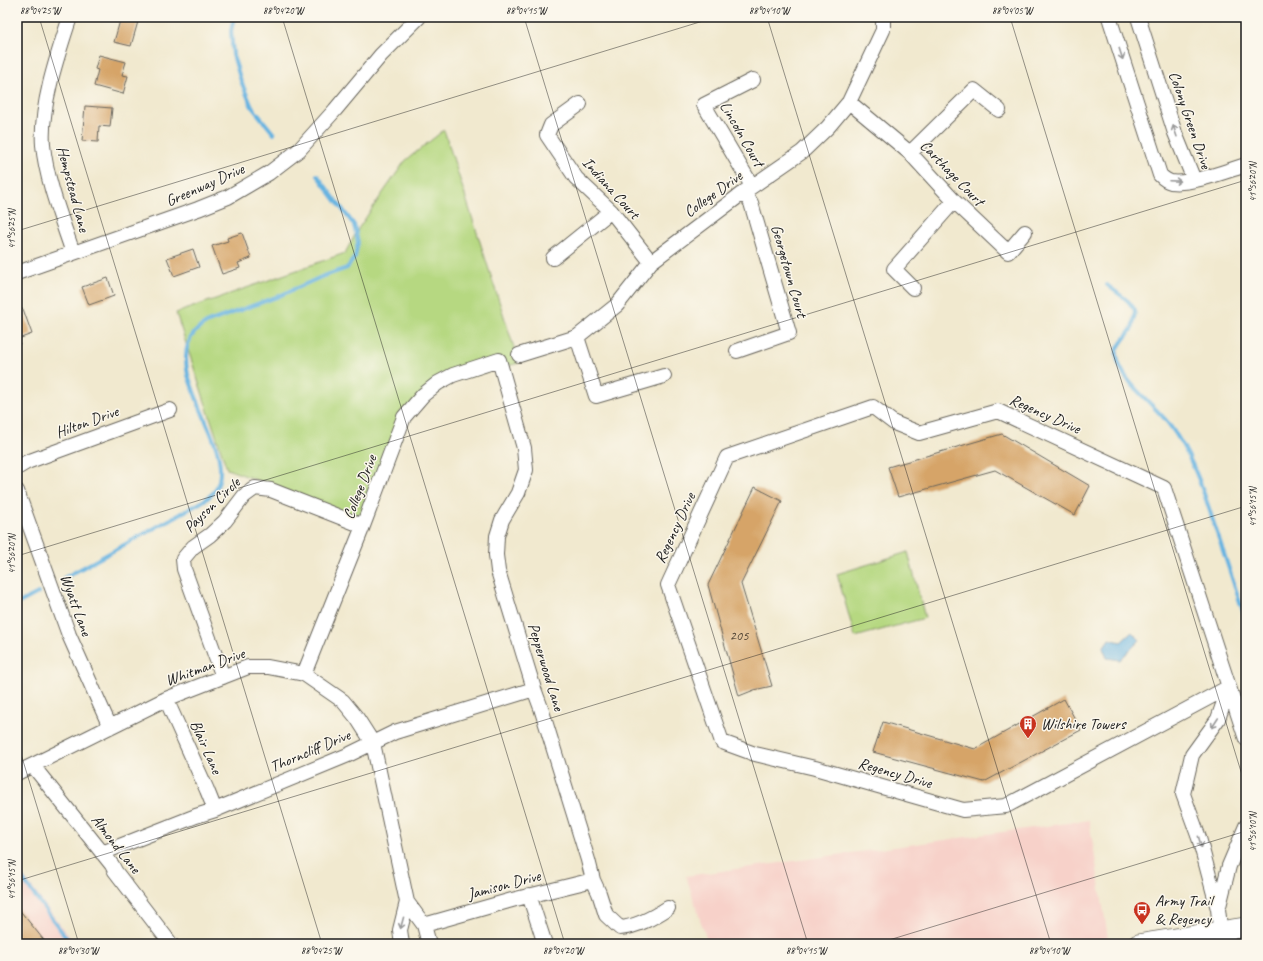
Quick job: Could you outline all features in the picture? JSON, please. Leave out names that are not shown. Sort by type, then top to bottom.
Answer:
[{"type":"main road","points":[[1138,944],[1221,938],[1246,927]]},
{"type":"street","name":"Hempstead Lane","points":[[70,17],[51,78],[43,121],[43,144],[46,166],[73,253]]},
{"type":"street","name":"Greenway Drive","points":[[17,273],[198,209],[248,186],[269,173],[299,150],[381,55],[419,17]]},
{"type":"street","name":"College Drive","points":[[519,355],[577,336],[617,305],[651,262],[748,189],[802,152],[828,127],[849,102],[883,30],[883,17]]},
{"type":"street","name":"Colony Green Drive","points":[[1109,17],[1160,175],[1169,182],[1194,180],[1175,133],[1138,17]]},
{"type":"street","name":"Lincoln Court","points":[[748,189],[704,104],[753,80]]},
{"type":"street","points":[[910,153],[974,90],[999,110]]},
{"type":"street","name":"Carthage Court","points":[[849,102],[910,153],[954,201],[1008,252],[1026,232]]},
{"type":"street","name":"Indiana Court","points":[[580,104],[551,125],[547,135],[576,178],[611,210],[651,262]]},
{"type":"street","points":[[1194,180],[1246,165]]},
{"type":"street","name":"Georgetown Court","points":[[737,351],[789,333],[748,189]]},
{"type":"street","points":[[913,288],[894,270],[954,201]]},
{"type":"street","points":[[553,258],[611,210]]},
{"type":"street","points":[[577,336],[596,396],[664,376]]},
{"type":"street","name":"College Drive","points":[[304,674],[363,526],[404,417],[422,395],[438,383],[453,375],[499,360]]},
{"type":"street","name":"Pepperwood Lane","points":[[499,360],[524,448],[526,470],[518,493],[502,520],[497,536],[496,555],[498,571],[534,689],[544,716],[593,880],[606,915],[620,928],[628,928],[647,920],[668,908]]},
{"type":"street","name":"Regency Drive","points":[[1229,686],[1006,806],[963,810],[815,768],[754,754],[722,742],[668,585],[727,457],[873,407],[894,422],[919,433],[998,411],[1164,488],[1229,686],[1246,739]]},
{"type":"street","name":"Hilton Drive","points":[[17,468],[27,462],[170,410]]},
{"type":"street","name":"Payson Circle","points":[[223,677],[184,569],[183,559],[193,547],[215,530],[244,496],[255,488],[271,490],[363,526]]},
{"type":"street","name":"Wyatt Lane","points":[[17,491],[69,635],[110,727]]},
{"type":"street","name":"Whitman Drive","points":[[17,773],[34,766],[166,699],[248,667],[268,667],[304,674],[343,701],[357,718],[373,743],[407,902],[424,925],[429,944]]},
{"type":"street","points":[[1221,938],[1218,909],[1199,838],[1183,794],[1192,755],[1218,719],[1229,686]]},
{"type":"street","name":"Thorncliff Drive","points":[[102,853],[214,810],[348,755],[395,732],[534,689]]},
{"type":"street","name":"Blair Lane","points":[[166,699],[207,790],[214,810]]},
{"type":"street","name":"Almond Lane","points":[[34,766],[112,865],[171,944]]},
{"type":"street","points":[[1218,909],[1229,866],[1246,826]]},
{"type":"street","name":"Jamison Drive","points":[[424,925],[529,895],[593,880]]},
{"type":"street","points":[[529,895],[545,944]]},
{"type":"street","name":"Whitman Drive","points":[[402,944],[400,930],[407,902]]},
{"type":"shaded area","points":[[1089,820],[1109,944],[708,944],[686,876]]},
{"type":"shaded area","points":[[17,868],[75,944],[17,944]]},
{"type":"green space","points":[[444,130],[519,363],[454,381],[434,394],[407,418],[370,522],[227,469],[176,313],[345,253],[360,226],[405,161]]},
{"type":"green space","points":[[908,552],[925,618],[855,637],[837,574]]},
{"type":"water","points":[[1132,632],[1140,640],[1120,660],[1107,658],[1103,648],[1109,639],[1121,642]]},
{"type":"building","points":[[121,17],[139,18],[131,46],[114,42]]},
{"type":"building","points":[[99,55],[126,62],[122,75],[128,76],[123,94],[94,86],[98,70],[95,69]]},
{"type":"building","points":[[85,106],[112,108],[110,127],[99,126],[98,142],[82,141]]},
{"type":"building","points":[[242,233],[251,258],[238,263],[240,268],[222,274],[212,246],[228,241],[227,238]]},
{"type":"building","points":[[193,249],[199,267],[174,276],[167,258]]},
{"type":"building","points":[[108,278],[114,296],[89,305],[82,287]]},
{"type":"building","points":[[23,309],[32,334],[18,339],[20,344],[17,345],[17,311]]},
{"type":"building","points":[[1002,434],[1090,486],[1075,515],[995,470],[898,497],[888,467]]},
{"type":"building","points":[[755,487],[782,501],[741,584],[772,686],[754,690],[739,696],[708,585]]},
{"type":"building","name":"Wilshire Towers","points":[[1064,699],[1081,730],[984,782],[873,752],[883,722],[975,749]]},
{"type":"building","points":[[17,907],[47,944],[17,944]]},
{"type":"waterway","points":[[234,17],[231,31],[233,55],[241,81],[252,107],[274,134]]},
{"type":"waterway","points":[[64,578],[200,503],[215,491],[219,480],[219,460],[214,440],[188,375],[186,359],[188,344],[195,332],[208,322],[279,296],[321,277],[347,268],[355,257],[358,242],[354,225],[317,175]]},
{"type":"waterway","points":[[1107,285],[1128,301],[1135,310],[1132,328],[1122,341],[1117,352],[1119,365],[1138,392],[1168,423],[1190,459],[1196,472],[1246,620]]},
{"type":"waterway","points":[[17,604],[38,593]]},
{"type":"waterway","points":[[17,872],[71,944]]},
{"type":"place","name":"Wilshire Towers","points":[[1028,739]]},
{"type":"place","name":"Army Trail & Regency","points":[[1142,925]]}]
